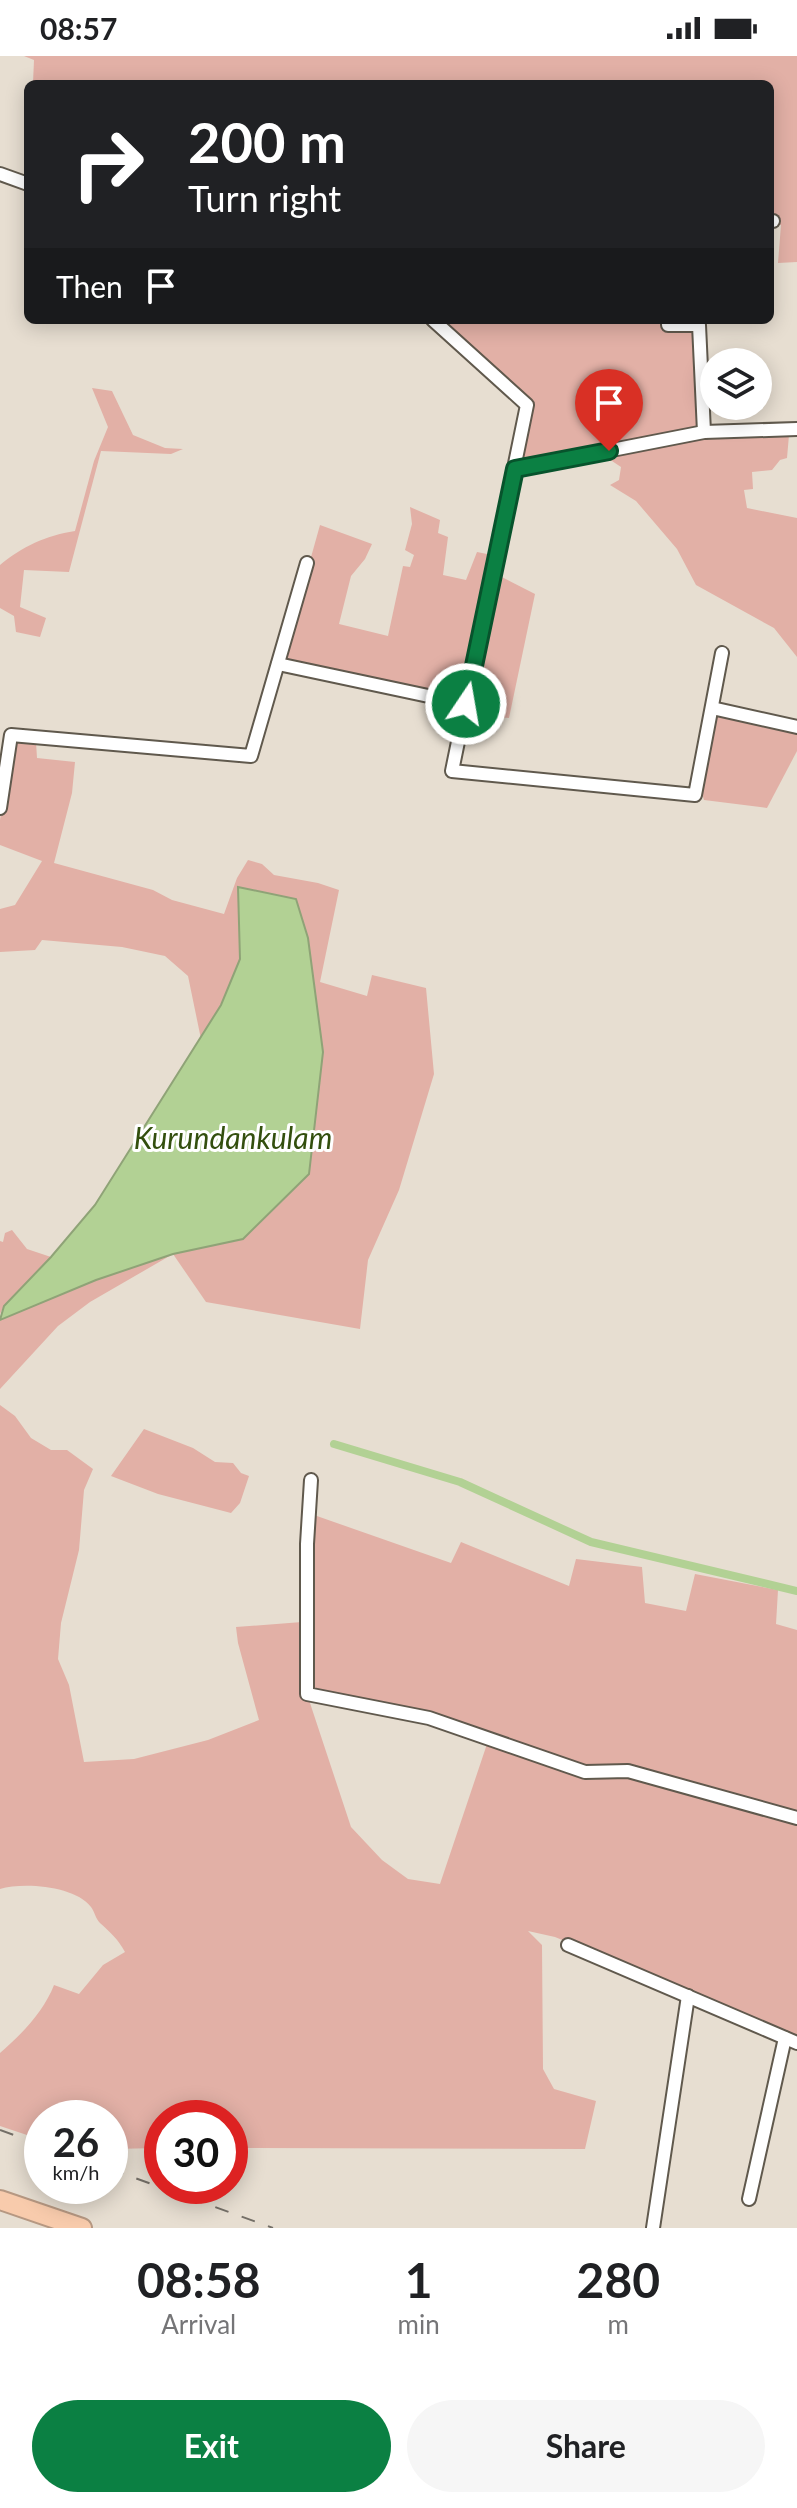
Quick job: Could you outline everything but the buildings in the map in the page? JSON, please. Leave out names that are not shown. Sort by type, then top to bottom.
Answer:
[{"type":"highway","points":[[1,2201],[82,2228]]},
{"type":"street","points":[[0,174],[24,183]]},
{"type":"street","points":[[437,324],[527,405],[452,771],[695,795],[722,653]]},
{"type":"street","points":[[668,324],[699,325],[704,432]]},
{"type":"street","points":[[515,469],[704,432],[797,429]]},
{"type":"street","points":[[0,808],[11,735],[251,756],[307,563]]},
{"type":"street","points":[[278,664],[466,704]]},
{"type":"street","points":[[712,708],[797,727]]},
{"type":"street","points":[[311,1480],[307,1544],[307,1694],[429,1718],[585,1772],[628,1771],[797,1818]]},
{"type":"street","points":[[568,1945],[791,2040],[749,2199]]},
{"type":"street","points":[[653,2228],[688,1996]]},
{"type":"shaded area","points":[[24,56],[797,56],[797,262],[778,263],[781,225],[774,225],[774,80],[33,80],[34,60]]},
{"type":"shaded area","points":[[443,324],[703,324],[700,420],[708,420],[708,429],[521,466],[531,403]]},
{"type":"shaded area","points":[[92,388],[112,391],[133,435],[165,448],[183,449],[171,454],[101,451],[69,572],[24,570],[20,607],[46,618],[40,637],[16,632],[14,616],[0,608],[0,565],[35,543],[75,531],[94,461],[108,427]]},
{"type":"shaded area","points":[[789,435],[787,458],[780,460],[772,470],[752,472],[753,489],[744,490],[747,508],[797,518],[797,657],[774,628],[696,585],[677,549],[636,501],[610,485],[619,480],[621,467],[612,461],[591,458],[705,436]]},
{"type":"shaded area","points":[[410,507],[440,520],[438,533],[448,537],[443,575],[466,580],[477,552],[492,555],[461,696],[282,661],[320,525],[372,544],[351,576],[339,624],[388,636],[403,566],[410,567],[414,555],[405,550],[412,524]]},
{"type":"shaded area","points":[[498,575],[535,594],[509,718],[464,714]]},
{"type":"shaded area","points":[[719,715],[797,731],[797,751],[767,808],[704,800],[702,793],[713,720]]},
{"type":"shaded area","points":[[13,739],[36,742],[37,758],[75,762],[72,793],[54,863],[153,890],[172,900],[224,914],[237,878],[248,860],[262,864],[274,875],[339,890],[320,982],[367,996],[372,975],[426,988],[434,1074],[399,1190],[368,1260],[360,1329],[206,1302],[173,1254],[243,1239],[309,1174],[323,1052],[308,938],[238,888],[240,959],[221,1005],[201,1039],[188,976],[165,956],[122,947],[42,940],[35,950],[0,952],[0,909],[15,905],[42,861],[0,845],[0,820]]},
{"type":"shaded area","points":[[12,1230],[27,1249],[51,1257],[0,1314],[0,1241],[3,1242],[5,1233]]},
{"type":"shaded area","points":[[173,1254],[90,1302],[58,1326],[0,1389],[0,1320],[96,1280]]},
{"type":"shaded area","points":[[0,1405],[15,1416],[31,1438],[51,1450],[67,1450],[93,1469],[84,1490],[79,1550],[61,1623],[58,1659],[69,1685],[84,1762],[134,1759],[208,1740],[259,1720],[236,1627],[302,1622],[309,1700],[351,1827],[382,1860],[408,1879],[440,1884],[487,1744],[585,1780],[629,1777],[797,1825],[797,2037],[555,1937],[528,1931],[542,1945],[543,2069],[554,2089],[596,2101],[585,2149],[248,2148],[248,2100],[144,2100],[144,2148],[128,2149],[128,2100],[24,2100],[24,2134],[0,2126],[0,2053],[32,2022],[54,1985],[79,1994],[103,1965],[125,1952],[98,1921],[91,1907],[73,1894],[35,1886],[0,1889]]},
{"type":"shaded area","points":[[144,1429],[193,1448],[215,1462],[233,1463],[241,1473],[249,1476],[240,1503],[231,1513],[158,1494],[111,1476]]},
{"type":"shaded area","points":[[314,1515],[451,1563],[461,1542],[569,1586],[576,1559],[642,1567],[645,1603],[686,1611],[695,1574],[778,1590],[776,1624],[797,1630],[797,1813],[585,1768],[311,1690]]},
{"type":"water","name":"Kurundankulam","points":[[238,887],[296,899],[308,938],[323,1052],[309,1174],[243,1239],[173,1254],[96,1280],[0,1320],[4,1306],[95,1205],[221,1005],[240,959]]},
{"type":"waterway","points":[[334,1444],[460,1482],[591,1542],[797,1591]]},
{"type":"railway","points":[[0,2130],[24,2139]]},
{"type":"railway","points":[[128,2176],[273,2228]]},
{"type":"route","points":[[466,704],[515,469],[609,451]]}]
